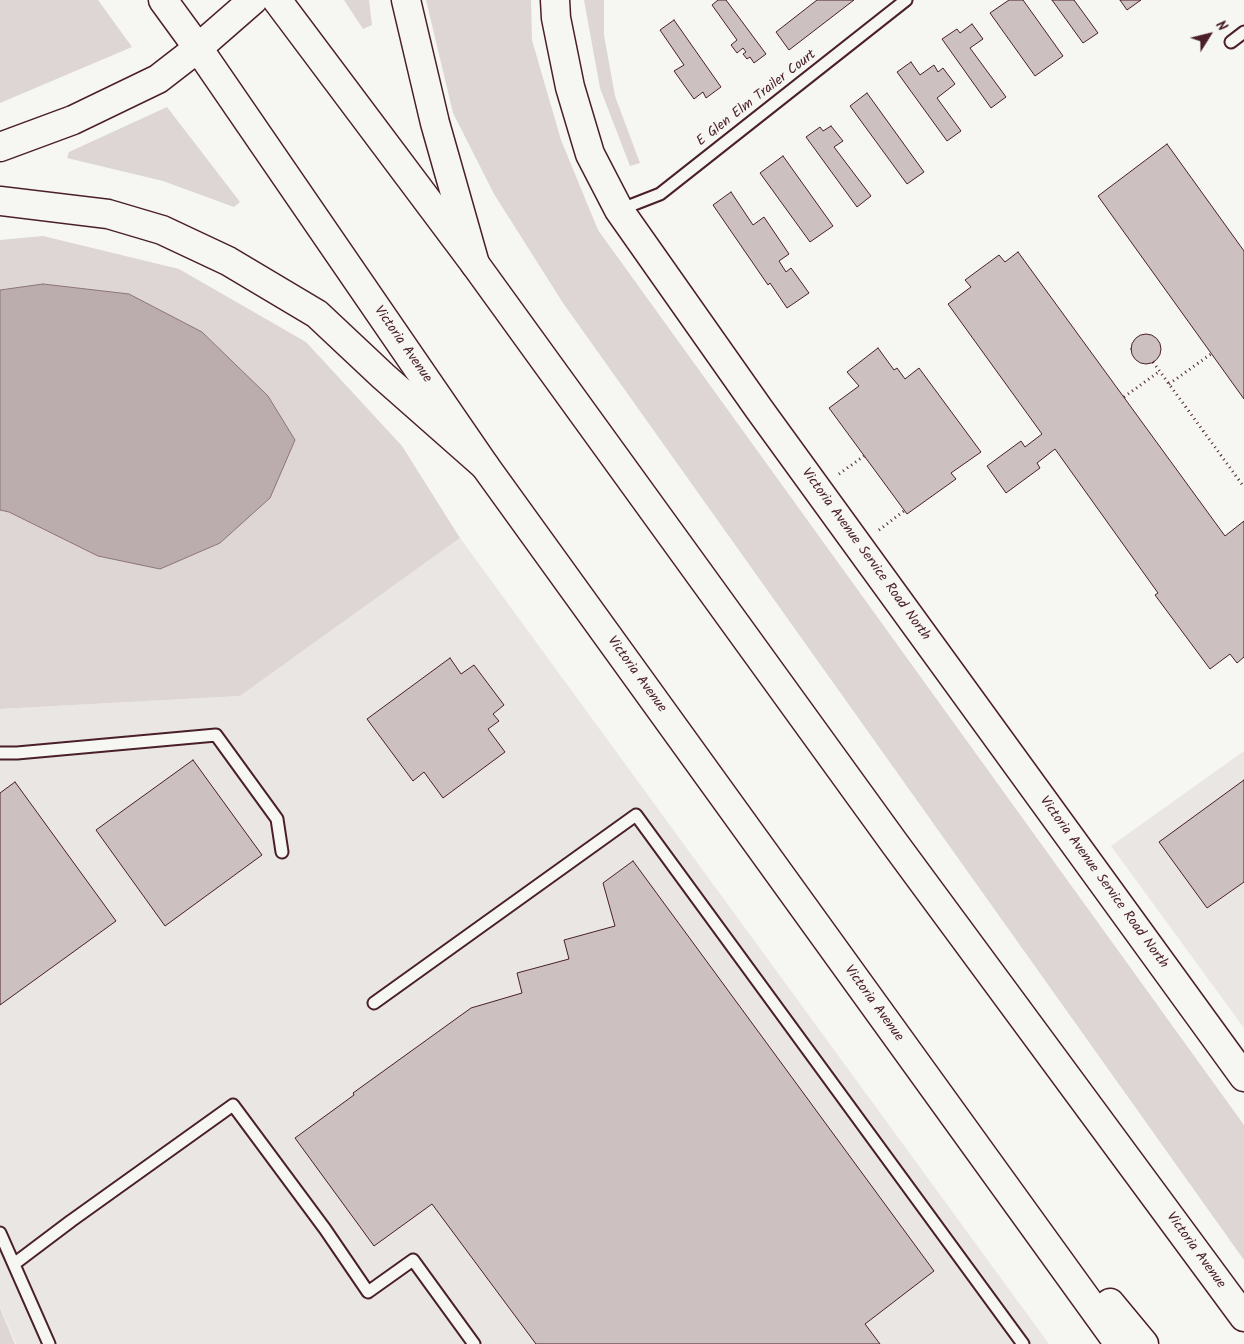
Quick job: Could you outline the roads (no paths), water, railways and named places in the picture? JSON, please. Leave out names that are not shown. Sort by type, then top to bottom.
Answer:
[{"type":"main road","name":"Victoria Avenue","points":[[163,0],[486,466],[1119,1344]]},
{"type":"main road","points":[[0,147],[73,120],[158,80],[253,0]]},
{"type":"main road","name":"Victoria Avenue","points":[[277,0],[475,264],[895,844],[1244,1316]]},
{"type":"main road","points":[[406,0],[434,123],[475,264]]},
{"type":"main road","name":"Victoria Avenue Service Road North","points":[[555,0],[556,18],[570,87],[590,154],[619,210],[759,409],[1244,1077]]},
{"type":"main road","points":[[0,201],[108,214],[162,230],[228,261],[317,314],[383,376],[486,466]]},
{"type":"main road","points":[[955,1118],[1144,1344]]},
{"type":"lane","name":"E Glen Elm Trailer Court","points":[[619,210],[660,194],[906,0]]},
{"type":"lane","points":[[1231,42],[1244,32]]},
{"type":"lane","points":[[0,753],[216,735],[277,819],[282,852]]},
{"type":"lane","points":[[374,1003],[636,815],[1023,1344]]},
{"type":"lane","points":[[14,1264],[233,1105],[325,1229],[368,1292],[413,1260],[474,1344]]},
{"type":"lane","points":[[0,1233],[48,1344]]}]
